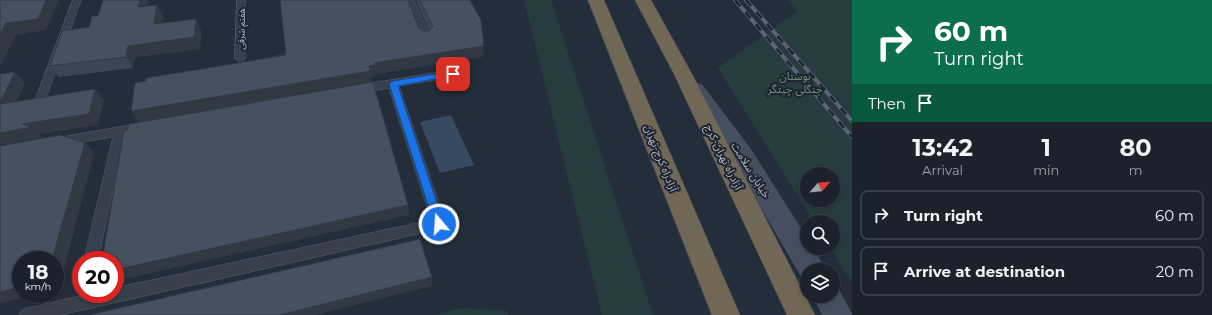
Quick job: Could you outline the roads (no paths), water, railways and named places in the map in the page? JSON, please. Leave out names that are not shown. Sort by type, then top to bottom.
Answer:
[{"type":"highway","name":"آزادراه کرج-تهران","points":[[596,0],[726,315]]},
{"type":"highway","name":"آزادراه تهران-کرج","points":[[643,0],[683,74],[801,315]]},
{"type":"main road","name":"خیابان سلامت","points":[[683,74],[743,156],[808,263]]},
{"type":"main road","points":[[831,303],[838,315]]},
{"type":"lane","points":[[40,101],[77,0]]},
{"type":"lane","name":"هفتم شرقی","points":[[240,59],[241,0]]},
{"type":"lane","points":[[410,0],[426,39]]},
{"type":"lane","points":[[346,92],[453,74]]},
{"type":"lane","points":[[124,289],[439,224],[393,84]]},
{"type":"lane","points":[[45,144],[151,126]]},
{"type":"lane","points":[[93,251],[120,131]]},
{"type":"lane","points":[[27,315],[72,301]]},
{"type":"water","points":[[451,115],[474,165],[440,173],[420,122]]},
{"type":"railway","points":[[735,0],[852,137]]},
{"type":"railway","points":[[746,0],[852,121]]},
{"type":"park label","name":"بوستان جنگلی چیتگر","points":[[795,82]]}]
